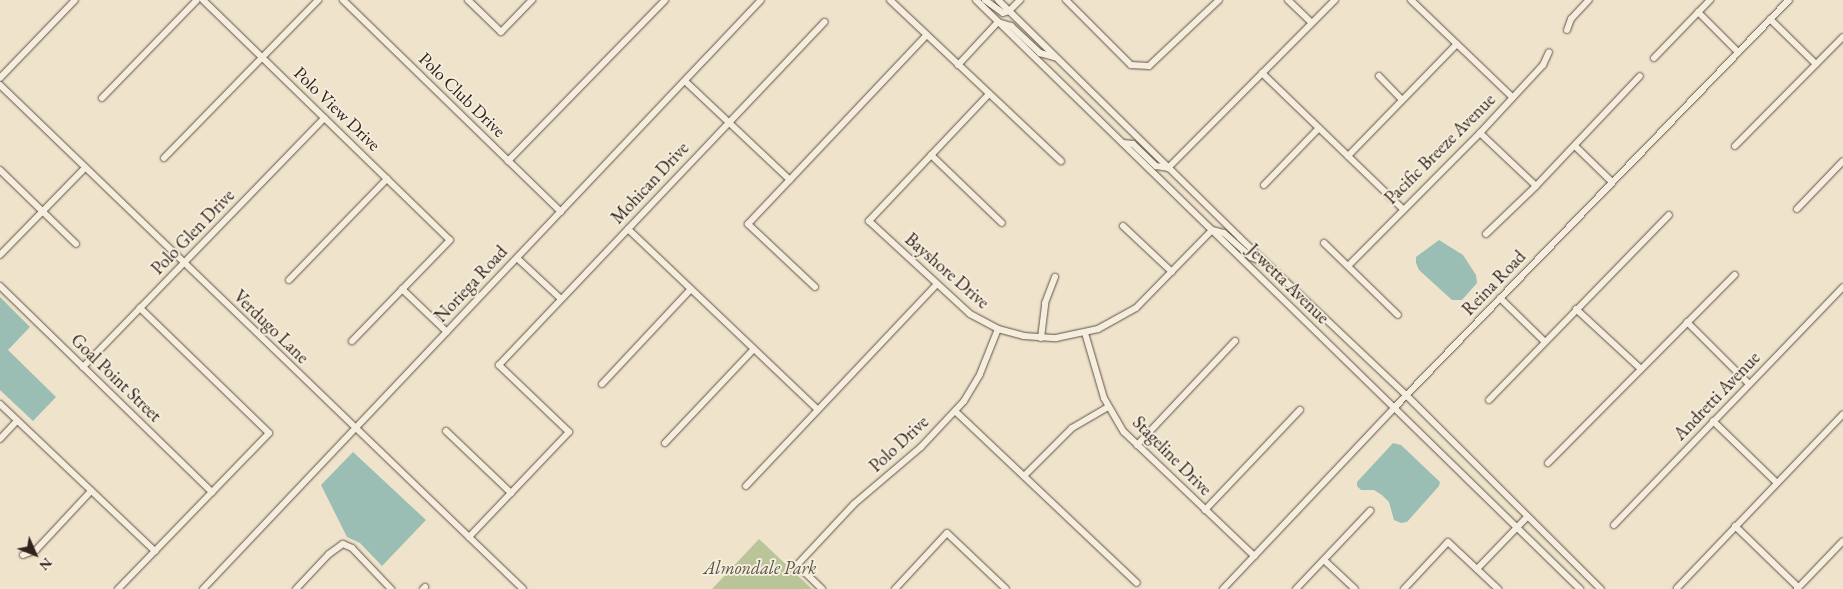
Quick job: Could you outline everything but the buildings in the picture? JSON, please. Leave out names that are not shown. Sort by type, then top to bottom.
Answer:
[{"type":"street","points":[[0,78],[75,0]]},
{"type":"street","points":[[102,98],[197,0]]},
{"type":"street","name":"Polo View Drive","points":[[203,0],[450,240],[402,289]]},
{"type":"street","points":[[164,158],[318,0]]},
{"type":"street","name":"Polo Club Drive","points":[[343,0],[560,212]]},
{"type":"street","points":[[468,0],[500,32],[532,0]]},
{"type":"street","points":[[508,161],[665,0]]},
{"type":"street","name":"Noriega Road","points":[[203,589],[761,0]]},
{"type":"street","points":[[890,0],[1061,161]]},
{"type":"street","name":"Jewetta Avenue","points":[[976,0],[1580,589]]},
{"type":"street","points":[[985,0],[1000,12],[1009,11],[1020,0]]},
{"type":"street","name":"Jewetta Avenue","points":[[998,0],[1268,265],[1406,395],[1601,589]]},
{"type":"street","points":[[1066,0],[1131,65],[1140,66],[1149,66],[1219,0]]},
{"type":"street","points":[[1288,0],[1312,23]]},
{"type":"street","points":[[1122,143],[1133,144],[1156,166],[1168,168],[1335,0]]},
{"type":"street","points":[[1411,0],[1512,97]]},
{"type":"street","points":[[1567,30],[1571,19],[1589,0]]},
{"type":"street","points":[[1654,58],[1710,0]]},
{"type":"street","name":"Reina Road","points":[[1223,589],[1406,395],[1789,0]]},
{"type":"street","points":[[1698,12],[1738,52]]},
{"type":"street","points":[[1770,19],[1816,64]]},
{"type":"street","name":"Mohican Drive","points":[[511,493],[569,432],[499,365],[824,22]]},
{"type":"street","points":[[958,65],[998,22],[1011,26],[1040,53],[1055,57]]},
{"type":"street","points":[[815,287],[748,224],[927,35]]},
{"type":"street","points":[[1735,146],[1843,37]]},
{"type":"street","points":[[1348,156],[1457,44]]},
{"type":"street","name":"Pacific Breeze Avenue","points":[[1348,265],[1480,133],[1543,65],[1549,52]]},
{"type":"street","points":[[1262,73],[1402,209]]},
{"type":"street","points":[[1379,76],[1402,100]]},
{"type":"street","points":[[1486,234],[1575,146],[1640,76]]},
{"type":"street","points":[[685,80],[790,180]]},
{"type":"street","name":"Verdugo Lane","points":[[0,85],[523,589]]},
{"type":"street","points":[[989,94],[931,155],[1002,223]]},
{"type":"street","name":"Polo Glen Drive","points":[[83,367],[324,118]]},
{"type":"street","points":[[1264,185],[1319,128]]},
{"type":"street","points":[[1480,133],[1536,186]]},
{"type":"street","points":[[1575,146],[1612,182]]},
{"type":"street","name":"Bayshore Drive","points":[[931,155],[869,221],[936,285],[970,314],[998,329],[1041,338],[1085,333],[1111,323],[1130,312],[1212,230]]},
{"type":"street","points":[[1797,209],[1843,161]]},
{"type":"street","points":[[0,255],[85,168]]},
{"type":"street","points":[[0,170],[76,244]]},
{"type":"street","points":[[289,280],[387,179]]},
{"type":"street","points":[[1489,400],[1544,341],[1669,215]]},
{"type":"street","points":[[1123,226],[1172,272]]},
{"type":"street","points":[[628,229],[818,410]]},
{"type":"street","points":[[1212,230],[1224,233],[1251,257],[1268,265]]},
{"type":"street","points":[[1324,243],[1398,315]]},
{"type":"street","points":[[517,258],[561,299]]},
{"type":"street","points":[[1548,463],[1734,275]]},
{"type":"street","points":[[1041,338],[1045,303],[1055,277]]},
{"type":"street","points":[[746,486],[936,285]]},
{"type":"street","name":"Goal Point Street","points":[[0,286],[212,492]]},
{"type":"street","name":"Andretti Avenue","points":[[1614,525],[1843,287]]},
{"type":"street","points":[[352,341],[402,289],[447,332]]},
{"type":"street","points":[[602,384],[691,289]]},
{"type":"street","points":[[1500,298],[1544,341]]},
{"type":"street","points":[[118,589],[269,433],[140,308]]},
{"type":"street","points":[[1576,309],[1641,368]]},
{"type":"street","points":[[1687,322],[1750,384]]},
{"type":"street","name":"Polo Drive","points":[[822,589],[796,565],[854,504],[908,459],[955,411],[980,374],[998,329]]},
{"type":"street","name":"Stageline Drive","points":[[1085,333],[1100,387],[1108,407],[1124,432],[1254,556]]},
{"type":"street","points":[[1136,445],[1235,341]]},
{"type":"street","points":[[665,443],[754,349]]},
{"type":"street","points":[[0,404],[154,551]]},
{"type":"street","points":[[1024,476],[1072,428],[1108,407]]},
{"type":"street","points":[[1205,510],[1300,410]]},
{"type":"street","points":[[955,411],[1137,583]]},
{"type":"street","points":[[1677,588],[1843,414]]},
{"type":"street","points":[[0,439],[17,421]]},
{"type":"street","points":[[1713,421],[1777,483]]},
{"type":"street","points":[[446,431],[511,493],[469,538]]},
{"type":"street","points":[[23,555],[36,550],[91,491]]},
{"type":"street","points":[[1296,589],[1370,511]]},
{"type":"street","points":[[1477,569],[1527,517]]},
{"type":"street","points":[[1735,526],[1797,588],[1843,541]]},
{"type":"street","points":[[895,589],[947,533],[1006,589]]},
{"type":"street","points":[[1503,542],[1523,534]]},
{"type":"street","points":[[1404,589],[1448,542],[1498,589]]},
{"type":"street","points":[[296,589],[329,554],[343,544],[352,548],[391,589]]},
{"type":"street","points":[[1324,560],[1355,589]]},
{"type":"green space","name":"Almondale Park","points":[[759,539],[796,574],[812,589],[712,589]]},
{"type":"water","points":[[1439,240],[1463,255],[1476,275],[1477,283],[1462,300],[1452,300],[1419,270],[1416,263],[1416,257]]},
{"type":"water","points":[[0,297],[30,327],[8,350],[56,397],[33,421],[0,390]]},
{"type":"water","points":[[1393,443],[1401,445],[1440,482],[1439,486],[1407,522],[1401,523],[1394,520],[1389,502],[1382,495],[1374,490],[1361,490],[1357,486],[1357,482]]},
{"type":"water","points":[[353,452],[426,520],[382,566],[360,543],[347,537],[321,485]]}]
